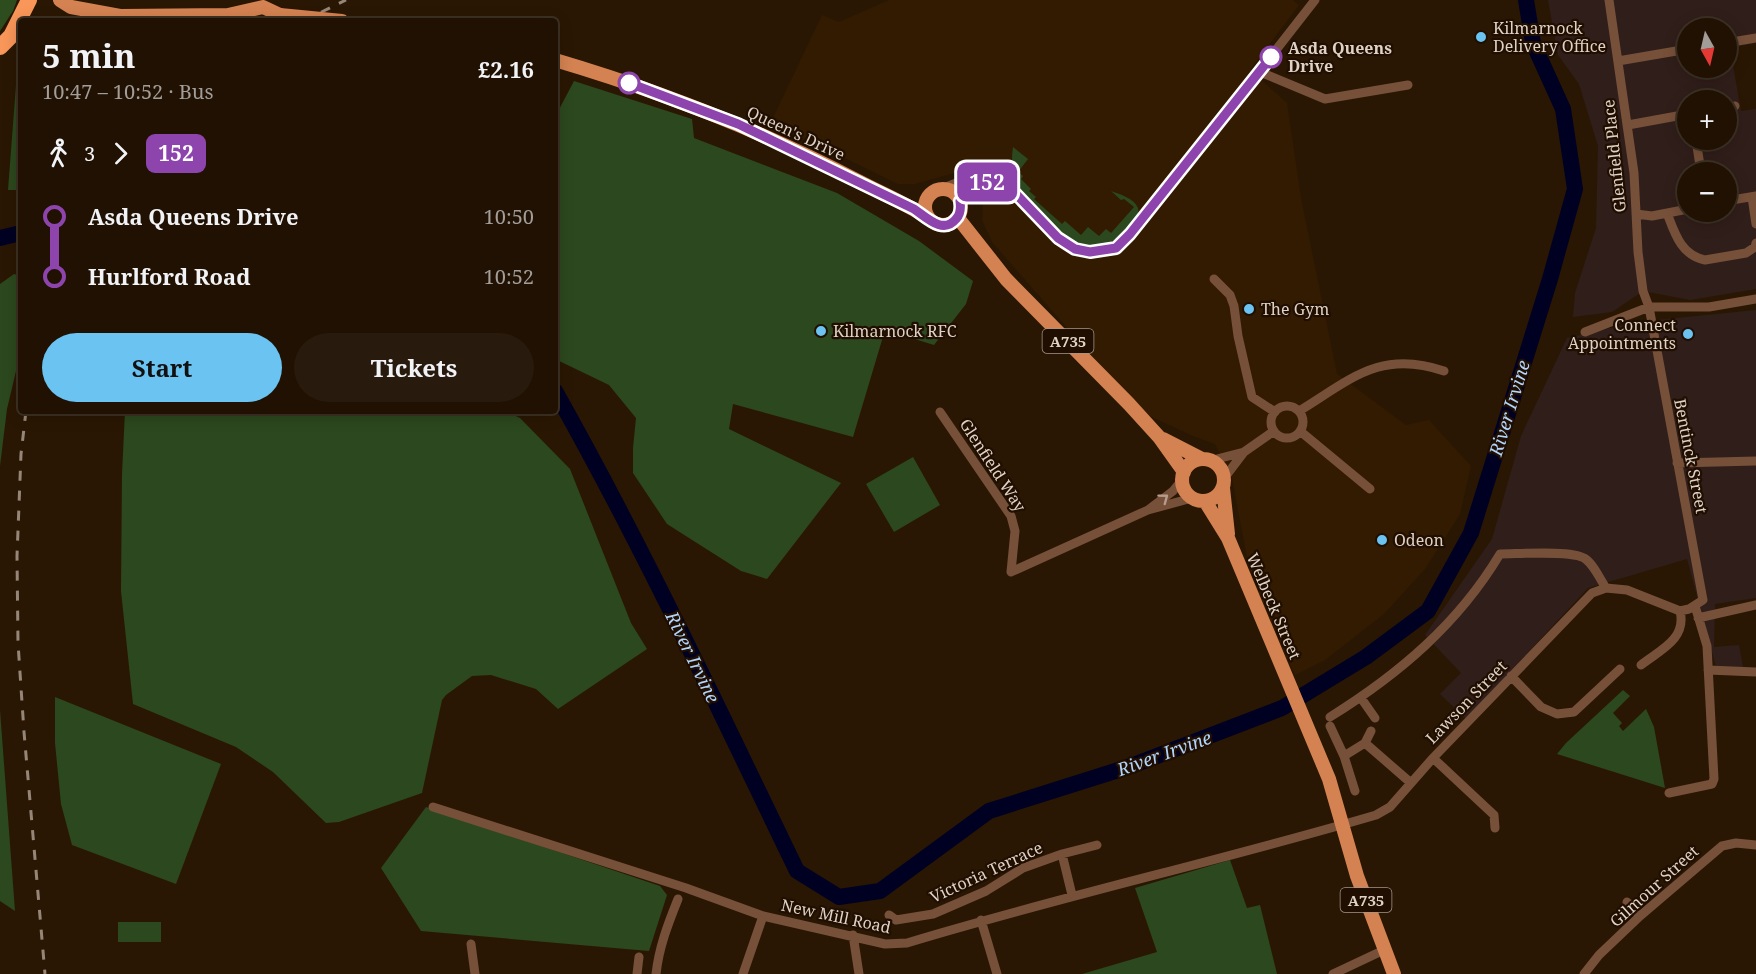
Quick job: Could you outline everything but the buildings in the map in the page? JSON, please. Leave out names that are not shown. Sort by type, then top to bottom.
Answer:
[{"type":"highway","points":[[20,18],[29,0]]},
{"type":"highway","points":[[7,43],[18,22]]},
{"type":"main road","points":[[60,0],[71,7],[120,16]]},
{"type":"main road","points":[[109,18],[228,15],[263,7],[280,15],[311,18]]},
{"type":"main road","name":"Queen's Drive","points":[[558,61],[650,90],[738,124],[914,209],[928,218]]},
{"type":"main road","points":[[928,218],[925,208],[927,198],[935,192],[949,190],[960,201],[961,207],[958,218],[944,226]]},
{"type":"main road","name":"Queen's Drive","points":[[885,195],[922,197],[935,192]]},
{"type":"main road","name":"A735","points":[[928,218],[981,249]]},
{"type":"main road","name":"A735","points":[[958,218],[1006,279],[1159,437],[1183,476],[1185,490],[1199,500]]},
{"type":"main road","name":"A735","points":[[1159,437],[1223,470],[1224,483]]},
{"type":"main road","points":[[1183,476],[1191,463],[1207,460]]},
{"type":"main road","points":[[1199,500],[1216,497],[1224,483]]},
{"type":"main road","name":"Welbeck Street","points":[[1224,483],[1228,538]]},
{"type":"main road","name":"Welbeck Street","points":[[1199,500],[1228,538],[1329,779],[1342,825]]},
{"type":"main road","name":"A735","points":[[1342,825],[1357,876],[1394,974]]},
{"type":"street","name":"Glenfield Place","points":[[1609,0],[1634,173],[1643,291],[1649,307]]},
{"type":"street","points":[[994,171],[1058,238],[1075,249],[1090,252],[1116,248],[1162,196],[1260,72],[1311,1]]},
{"type":"street","points":[[1737,41],[1756,38]]},
{"type":"street","points":[[1618,61],[1677,51]]},
{"type":"street","points":[[1260,72],[1325,99],[1408,86]]},
{"type":"street","points":[[1628,125],[1677,116]]},
{"type":"street","points":[[935,192],[966,180],[976,173],[994,171]]},
{"type":"street","points":[[960,201],[985,184],[994,171]]},
{"type":"street","points":[[1737,199],[1754,197],[1756,224]]},
{"type":"street","points":[[1636,214],[1652,216],[1677,211]]},
{"type":"street","points":[[1667,213],[1678,241],[1691,256],[1699,259],[1746,253],[1755,247],[1756,243]]},
{"type":"street","points":[[1214,279],[1230,295],[1234,306],[1238,336],[1252,397],[1275,412]]},
{"type":"street","points":[[1585,332],[1649,307],[1709,307],[1756,299]]},
{"type":"street","name":"Bentinck Street","points":[[1649,307],[1702,591],[1703,600],[1695,606]]},
{"type":"street","points":[[1299,411],[1358,375],[1374,368],[1398,362],[1427,365],[1444,370]]},
{"type":"street","points":[[1289,406],[1299,411],[1303,421],[1300,431],[1287,438],[1277,435],[1271,421],[1275,412],[1279,408],[1289,406]]},
{"type":"street","name":"Glenfield Way","points":[[940,412],[1011,516],[1015,531],[1011,572],[1148,510]]},
{"type":"street","points":[[1224,483],[1244,452],[1274,431]]},
{"type":"street","points":[[1300,431],[1370,489]]},
{"type":"street","points":[[1207,460],[1244,452]]},
{"type":"street","points":[[1677,463],[1756,461]]},
{"type":"street","points":[[1148,510],[1173,491],[1183,476]]},
{"type":"street","points":[[1148,510],[1199,500]]},
{"type":"street","points":[[1355,791],[1330,722],[1383,684],[1437,636],[1485,580],[1500,554],[1562,554],[1581,556],[1586,559],[1606,588],[1627,590],[1680,611],[1695,606],[1707,646],[1714,779],[1712,784],[1716,795]]},
{"type":"street","name":"Lawson Street","points":[[1342,825],[1376,815],[1390,807],[1433,758],[1592,593],[1606,588]]},
{"type":"street","points":[[1698,618],[1756,605]]},
{"type":"street","points":[[1641,665],[1678,636],[1683,622],[1680,611]]},
{"type":"street","points":[[1512,676],[1540,707],[1557,714],[1575,712],[1620,669]]},
{"type":"street","points":[[1708,670],[1756,672]]},
{"type":"street","points":[[1361,698],[1376,718]]},
{"type":"street","points":[[1344,756],[1365,742],[1371,731]]},
{"type":"street","points":[[1365,742],[1411,783]]},
{"type":"street","points":[[1433,758],[1494,815],[1495,828]]},
{"type":"street","points":[[1669,793],[1712,784]]},
{"type":"street","name":"New Mill Road","points":[[433,807],[686,888],[763,916],[885,944],[907,943],[1072,895],[1342,825]]},
{"type":"street","name":"Gilmour Street","points":[[1584,974],[1599,955],[1640,916],[1722,846],[1736,843],[1756,845]]},
{"type":"street","name":"Victoria Terrace","points":[[889,915],[896,920],[933,914],[986,891],[1023,868],[1097,845]]},
{"type":"street","name":"Victoria Terrace","points":[[1062,854],[1072,895]]},
{"type":"street","points":[[656,974],[665,930],[678,899]]},
{"type":"street","points":[[1627,902],[1640,916]]},
{"type":"street","points":[[742,974],[763,916]]},
{"type":"street","points":[[981,920],[997,974]]},
{"type":"street","points":[[853,935],[859,974]]},
{"type":"street","points":[[471,944],[475,974]]},
{"type":"street","points":[[1333,974],[1384,950]]},
{"type":"street","points":[[637,974],[639,957]]},
{"type":"shaded area","points":[[889,0],[1293,0],[1299,5],[1250,70],[1287,103],[1301,198],[1337,374],[1406,425],[1429,420],[1471,466],[1460,514],[1425,569],[1384,614],[1325,660],[1295,675],[1260,602],[1246,552],[1232,478],[1215,444],[1141,412],[992,242],[982,220],[983,198],[965,170],[915,184],[898,184],[771,122],[822,15],[839,22]]},
{"type":"shaded area","points":[[1548,0],[1756,0],[1756,43],[1737,47],[1737,18],[1677,18],[1677,78],[1735,78],[1741,111],[1756,109],[1756,289],[1690,300],[1643,291],[1612,312],[1573,317],[1575,293],[1596,228],[1598,146],[1579,84],[1558,55]]},
{"type":"shaded area","points":[[1756,310],[1756,598],[1715,604],[1714,647],[1739,645],[1743,667],[1716,667],[1687,559],[1588,588],[1466,719],[1440,694],[1461,673],[1425,635],[1492,539],[1521,436],[1567,338],[1637,322]]},
{"type":"green space","points":[[0,0],[17,0],[0,31]]},
{"type":"green space","points":[[574,81],[692,119],[694,138],[837,193],[919,241],[973,281],[966,304],[934,345],[885,330],[853,437],[733,404],[729,429],[841,483],[767,579],[741,571],[667,524],[633,473],[636,418],[609,385],[558,360],[558,111]]},
{"type":"green space","points":[[18,83],[18,190],[8,190]]},
{"type":"green space","points":[[1013,147],[1028,159],[1018,172],[1023,176],[1021,179],[1031,189],[1029,191],[1036,197],[1034,199],[1062,224],[1065,221],[1081,235],[1088,227],[1099,236],[1106,229],[1111,233],[1134,207],[1111,191],[1133,202],[1138,208],[1137,216],[1115,239],[1103,245],[1091,247],[1069,238],[1030,201],[1020,187],[1012,166]]},
{"type":"green space","points":[[14,274],[18,275],[18,363],[7,409],[0,466],[0,284]]},
{"type":"green space","points":[[125,414],[511,414],[520,418],[570,469],[631,623],[647,649],[558,709],[536,689],[491,675],[472,676],[442,700],[422,793],[339,822],[326,823],[273,772],[236,747],[133,704],[121,591]]},
{"type":"green space","points":[[913,457],[940,505],[894,532],[866,484]]},
{"type":"green space","points":[[1623,690],[1630,696],[1613,713],[1622,723],[1619,726],[1623,731],[1646,709],[1654,727],[1665,788],[1557,754]]},
{"type":"green space","points":[[55,697],[221,764],[176,884],[72,845],[61,804],[55,743]]},
{"type":"green space","points":[[0,710],[15,911],[0,901]]},
{"type":"green space","points":[[426,807],[660,886],[667,895],[649,951],[421,931],[381,868]]},
{"type":"green space","points":[[1230,860],[1247,908],[1260,905],[1277,974],[1082,974],[1157,952],[1135,888]]},
{"type":"green space","points":[[118,922],[161,922],[161,942],[118,942]]},
{"type":"waterway","name":"River Irvine","points":[[558,397],[650,569],[797,871],[839,897],[880,891],[989,811],[1131,766],[1282,708],[1366,657],[1428,611],[1471,533],[1550,279],[1575,189],[1563,109],[1533,43],[1526,0]]},
{"type":"waterway","name":"River Irvine","points":[[0,238],[18,234]]},
{"type":"railway","points":[[309,18],[346,0]]},
{"type":"railway","points":[[26,414],[21,454],[17,556],[18,643],[45,974]]},
{"type":"bus line","name":"152","points":[[629,83],[738,124],[914,209],[938,225],[944,226],[954,222],[960,212],[960,201],[976,192],[994,171],[1058,238],[1075,249],[1090,252],[1116,248],[1130,234],[1271,57]]},
{"type":"place","name":"Kilmarnock Delivery Office","points":[[1481,37]]},
{"type":"place","name":"Asda Queens Drive","points":[[1271,57]]},
{"type":"place","name":"The Gym","points":[[1249,309]]},
{"type":"place","name":"Kilmarnock RFC","points":[[821,331]]},
{"type":"place","name":"Connect Appointments","points":[[1688,334]]},
{"type":"place","name":"Odeon","points":[[1382,540]]}]
